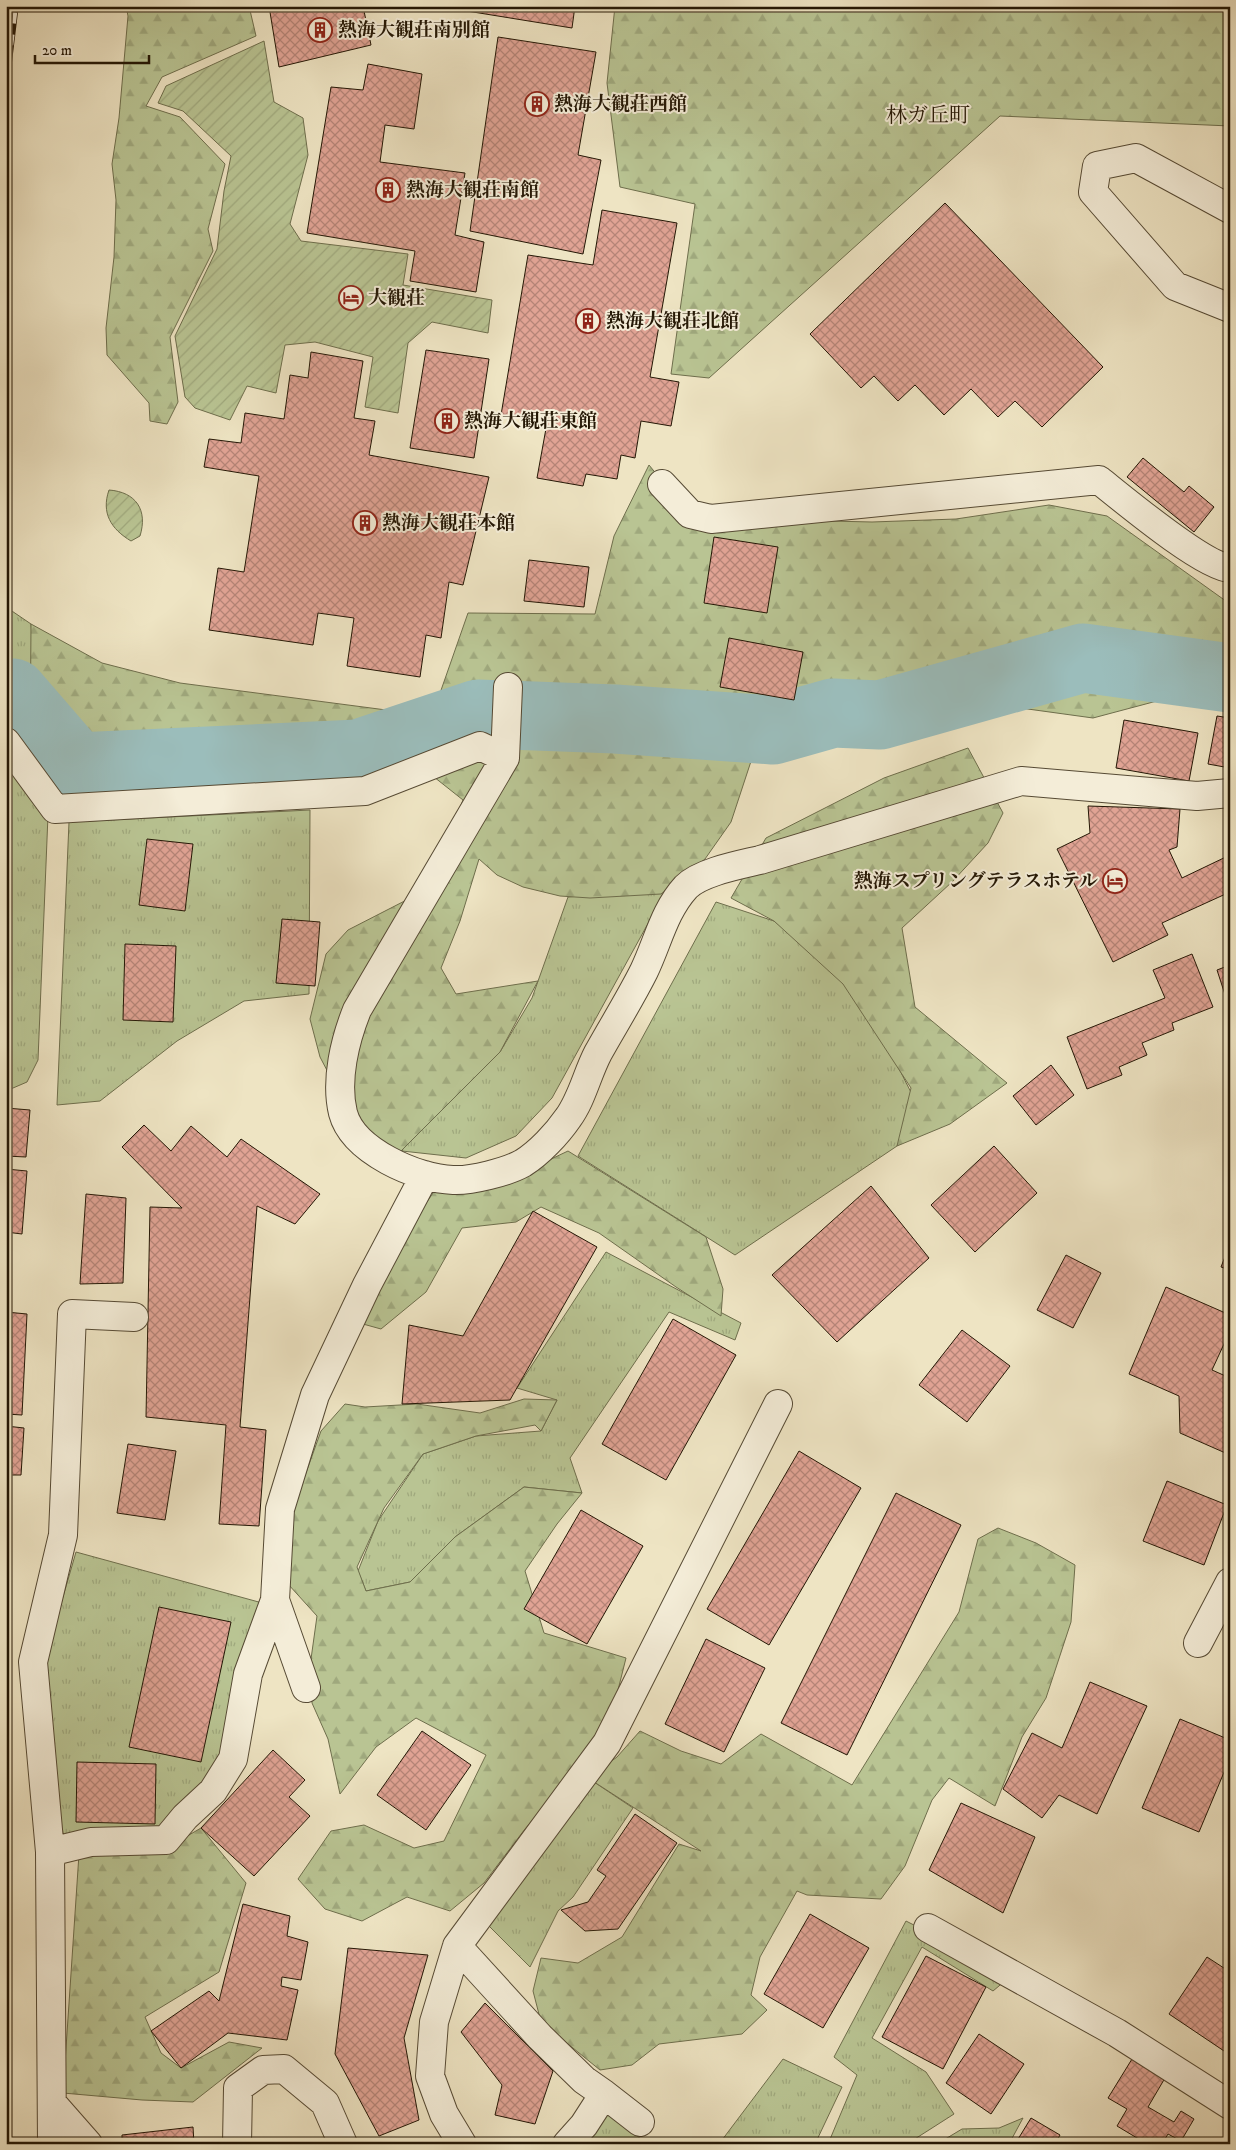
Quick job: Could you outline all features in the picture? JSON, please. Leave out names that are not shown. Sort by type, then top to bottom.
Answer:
[{"type":"street","points":[[1230,209],[1136,158],[1097,166],[1093,192],[1175,286],[1230,308]]},
{"type":"street","points":[[662,484],[690,514],[711,519],[1099,480],[1186,546],[1222,568],[1230,568]]},
{"type":"street","points":[[508,686],[505,758],[357,1010],[350,1026],[344,1052],[340,1085],[343,1114],[359,1141],[390,1162],[425,1174],[454,1180],[489,1175],[522,1163],[548,1142],[569,1117],[597,1056],[644,970],[666,915],[687,886],[719,869],[760,860],[1021,781],[1197,796],[1230,793]]},
{"type":"street","points":[[6,742],[55,809],[365,791],[480,746],[505,758]]},
{"type":"street","points":[[50,1852],[92,1842],[166,1840],[185,1817],[213,1790],[233,1759],[248,1674],[275,1600],[280,1509],[315,1395],[366,1285],[425,1174]]},
{"type":"street","points":[[52,2144],[50,1852],[33,1662],[63,1535],[72,1314],[134,1316]]},
{"type":"street","points":[[462,2144],[444,2114],[430,2076],[434,2022],[457,1946],[607,1743],[778,1404]]},
{"type":"street","points":[[1198,1643],[1230,1582]]},
{"type":"street","points":[[275,1600],[306,1688]]},
{"type":"street","points":[[928,1928],[1117,2033],[1230,2105]]},
{"type":"street","points":[[457,1946],[571,2068],[640,2122]]},
{"type":"street","points":[[237,2144],[238,2088],[263,2070],[284,2069],[325,2103],[343,2144]]},
{"type":"street","points":[[567,2144],[584,2125],[604,2094]]},
{"type":"street","points":[[52,2103],[88,2144]]},
{"type":"green space","points":[[126,6],[249,6],[256,36],[162,77],[146,106],[180,117],[225,164],[208,229],[213,251],[170,337],[178,402],[167,424],[150,421],[149,403],[107,355],[106,328],[114,257],[116,200],[112,164],[119,118],[128,16]]},
{"type":"green space","points":[[615,6],[1230,6],[1230,126],[1000,116],[709,378],[671,374],[695,204],[620,187],[607,83]]},
{"type":"green space","points":[[264,41],[274,102],[303,118],[308,155],[290,224],[301,241],[408,254],[403,285],[492,300],[488,333],[432,322],[408,343],[398,413],[365,407],[373,357],[315,342],[285,345],[276,393],[247,386],[230,420],[195,408],[185,397],[175,336],[217,249],[224,191],[231,156],[183,111],[158,103],[166,86]]},
{"type":"green space","points":[[649,465],[685,509],[830,521],[872,522],[956,519],[1049,505],[1107,516],[1230,604],[1230,637],[1187,693],[1093,718],[1006,706],[955,724],[885,716],[834,704],[833,701],[833,713],[653,717],[581,733],[620,729],[760,734],[731,822],[705,859],[661,894],[590,898],[560,896],[523,887],[497,875],[479,859],[460,921],[441,968],[456,994],[538,981],[500,1052],[390,1162],[341,1097],[320,1057],[310,1019],[326,954],[348,930],[428,889],[463,800],[434,777],[48,815],[30,759],[31,624],[102,663],[180,683],[432,716],[468,613],[595,614],[614,536]]},
{"type":"green space","points":[[109,490],[126,494],[138,504],[141,511],[142,527],[140,536],[131,541],[113,526],[110,520],[106,506]]},
{"type":"green space","points":[[6,607],[31,624],[48,815],[38,1060],[27,1082],[6,1091]]},
{"type":"green space","points":[[968,748],[1003,813],[988,843],[952,882],[902,928],[915,1007],[1007,1083],[950,1124],[897,1146],[911,1088],[843,984],[774,921],[731,898],[766,838],[884,778]]},
{"type":"green space","points":[[310,810],[309,994],[244,1001],[177,1041],[100,1101],[57,1105],[69,822]]},
{"type":"green space","points":[[667,889],[552,1098],[516,1136],[466,1158],[402,1151],[409,1136],[500,1052],[532,998],[568,897]]},
{"type":"green space","points":[[716,902],[774,921],[857,986],[921,1112],[897,1146],[735,1255],[578,1156]]},
{"type":"green space","points":[[568,1151],[706,1237],[723,1289],[721,1316],[599,1233],[541,1207],[516,1222],[462,1228],[426,1292],[381,1329],[363,1324],[387,1261],[437,1187],[490,1188]]},
{"type":"green space","points":[[606,1252],[741,1323],[735,1340],[669,1312],[570,1458],[582,1493],[524,1487],[455,1537],[410,1582],[366,1591],[358,1571],[378,1521],[423,1454],[476,1436],[541,1431],[557,1400],[517,1388]]},
{"type":"green space","points":[[524,1399],[557,1400],[541,1431],[535,1425],[476,1436],[423,1454],[384,1508],[357,1567],[366,1591],[410,1582],[455,1537],[524,1487],[582,1493],[557,1524],[525,1571],[544,1633],[626,1658],[617,1694],[584,1758],[525,1829],[484,1883],[450,1911],[407,1897],[362,1921],[325,1909],[298,1879],[331,1831],[364,1825],[414,1848],[444,1841],[486,1755],[416,1718],[376,1747],[340,1794],[328,1739],[312,1703],[311,1659],[317,1616],[288,1584],[289,1520],[321,1431],[345,1404],[365,1407],[417,1404],[480,1413]]},
{"type":"green space","points":[[998,1528],[1036,1543],[1075,1565],[1071,1622],[1046,1698],[1022,1737],[995,1806],[949,1778],[932,1800],[905,1866],[881,1899],[807,1895],[797,1891],[760,1957],[751,1995],[767,2010],[742,2034],[659,2044],[632,2065],[600,2070],[541,2022],[533,1991],[541,1958],[578,1963],[622,1937],[679,1844],[701,1851],[588,1778],[617,1757],[640,1731],[681,1751],[721,1764],[761,1734],[852,1785],[959,1612],[978,1539]]},
{"type":"green space","points":[[76,1552],[266,1604],[233,1759],[166,1840],[63,1848],[45,1659]]},
{"type":"green space","points":[[588,1778],[633,1808],[573,1897],[558,1911],[530,1967],[485,1922]]},
{"type":"green space","points":[[201,1828],[246,1883],[219,1972],[145,2017],[161,2053],[181,2068],[229,2042],[262,2048],[193,2102],[142,2100],[63,2093],[79,1854],[165,1849]]},
{"type":"green space","points":[[906,1921],[1012,1975],[993,1991],[922,1947],[872,2038],[926,2072],[954,2114],[907,2144],[828,2144],[857,2075],[834,2057]]},
{"type":"green space","points":[[783,2059],[842,2087],[815,2144],[719,2144]]},
{"type":"green space","points":[[600,2101],[646,2144],[575,2144]]},
{"type":"green space","points":[[1023,2118],[1009,2144],[937,2144],[962,2129],[999,2128]]},
{"type":"building","name":"熱海大観荘南別館","points":[[269,6],[363,6],[371,45],[279,67]]},
{"type":"building","points":[[436,6],[575,6],[572,28]]},
{"type":"building","name":"熱海大観荘西館","points":[[498,37],[596,52],[578,155],[601,160],[583,254],[470,231]]},
{"type":"building","name":"熱海大観荘南館","points":[[368,64],[422,74],[414,129],[385,125],[380,162],[465,173],[455,235],[484,242],[476,292],[410,281],[415,251],[307,233],[331,87],[363,90]]},
{"type":"building","points":[[945,203],[1103,367],[1042,427],[1015,401],[998,417],[971,389],[944,415],[915,385],[898,401],[874,376],[861,388],[810,334]]},
{"type":"building","name":"熱海大観荘北館","points":[[602,210],[677,223],[650,377],[679,382],[671,426],[641,421],[635,458],[621,455],[617,479],[586,474],[583,486],[537,478],[547,423],[501,415],[528,255],[593,265]]},
{"type":"building","name":"熱海大観荘東館","points":[[426,350],[489,359],[474,458],[410,448]]},
{"type":"building","name":"熱海大観荘本館","points":[[311,352],[363,361],[354,418],[375,421],[369,455],[489,477],[463,585],[449,582],[441,638],[426,635],[420,677],[347,666],[354,618],[318,613],[313,645],[209,630],[218,568],[244,572],[259,476],[204,467],[209,439],[241,443],[245,413],[284,419],[290,375],[308,378]]},
{"type":"building","points":[[1143,458],[1184,492],[1189,486],[1214,507],[1194,532],[1127,477]]},
{"type":"building","points":[[714,537],[778,547],[767,613],[704,603]]},
{"type":"building","points":[[529,560],[589,567],[584,607],[524,601]]},
{"type":"building","points":[[729,638],[803,652],[794,700],[720,687]]},
{"type":"building","points":[[1217,716],[1230,718],[1230,768],[1208,764]]},
{"type":"building","points":[[1124,720],[1198,733],[1189,781],[1116,768]]},
{"type":"building","points":[[1088,806],[1180,809],[1177,847],[1169,850],[1182,878],[1230,855],[1230,892],[1162,923],[1168,935],[1113,962],[1057,849],[1090,833]]},
{"type":"building","points":[[147,839],[193,844],[185,911],[139,905]]},
{"type":"building","points":[[282,919],[320,922],[315,986],[276,983]]},
{"type":"building","points":[[125,944],[176,946],[173,1022],[123,1020]]},
{"type":"building","points":[[1192,954],[1213,1007],[1172,1023],[1174,1030],[1142,1043],[1147,1055],[1119,1067],[1122,1075],[1087,1089],[1067,1037],[1165,998],[1153,970]]},
{"type":"building","points":[[1230,965],[1230,1007],[1229,1007],[1217,970]]},
{"type":"building","points":[[1051,1065],[1074,1095],[1036,1125],[1013,1096]]},
{"type":"building","points":[[6,1108],[30,1110],[26,1157],[6,1156]]},
{"type":"building","points":[[144,1125],[171,1151],[191,1126],[227,1157],[241,1139],[320,1194],[295,1224],[257,1206],[240,1427],[266,1430],[259,1526],[219,1524],[226,1425],[146,1417],[150,1207],[182,1208],[122,1147]]},
{"type":"building","points":[[994,1146],[1037,1193],[975,1252],[931,1205]]},
{"type":"building","points":[[6,1169],[27,1171],[22,1234],[6,1232]]},
{"type":"building","points":[[871,1186],[929,1258],[837,1342],[772,1275]]},
{"type":"building","points":[[86,1194],[126,1198],[123,1283],[80,1284]]},
{"type":"building","points":[[533,1211],[597,1247],[510,1400],[402,1404],[409,1325],[463,1336]]},
{"type":"building","points":[[1230,1244],[1230,1270],[1221,1267]]},
{"type":"building","points":[[1066,1255],[1101,1273],[1073,1328],[1037,1310]]},
{"type":"building","points":[[1166,1287],[1230,1315],[1230,1331],[1212,1370],[1230,1378],[1230,1455],[1180,1433],[1179,1396],[1129,1374]]},
{"type":"building","points":[[6,1312],[27,1314],[22,1415],[6,1414]]},
{"type":"building","points":[[673,1319],[736,1355],[666,1480],[602,1444]]},
{"type":"building","points":[[962,1330],[1010,1366],[967,1422],[919,1385]]},
{"type":"building","points":[[6,1426],[24,1428],[21,1475],[6,1475]]},
{"type":"building","points":[[128,1444],[176,1451],[165,1520],[117,1513]]},
{"type":"building","points":[[799,1451],[861,1488],[769,1645],[707,1609]]},
{"type":"building","points":[[1167,1481],[1227,1505],[1204,1565],[1143,1541]]},
{"type":"building","points":[[896,1493],[961,1525],[847,1755],[781,1723]]},
{"type":"building","points":[[581,1510],[643,1546],[587,1644],[524,1609]]},
{"type":"building","points":[[159,1607],[231,1622],[201,1762],[129,1747]]},
{"type":"building","points":[[706,1639],[765,1668],[724,1752],[665,1724]]},
{"type":"building","points":[[1090,1682],[1147,1706],[1097,1814],[1059,1795],[1042,1818],[1003,1789],[1032,1733],[1062,1748]]},
{"type":"building","points":[[1180,1719],[1230,1740],[1230,1758],[1199,1832],[1142,1808]]},
{"type":"building","points":[[422,1731],[471,1765],[426,1830],[377,1795]]},
{"type":"building","points":[[273,1750],[305,1780],[289,1797],[310,1816],[254,1876],[201,1828]]},
{"type":"building","points":[[77,1762],[156,1764],[155,1824],[76,1822]]},
{"type":"building","points":[[961,1803],[1035,1837],[1003,1913],[929,1870]]},
{"type":"building","points":[[635,1814],[677,1843],[618,1929],[585,1931],[561,1910],[588,1902],[606,1876],[597,1870]]},
{"type":"building","points":[[243,1904],[290,1916],[287,1936],[308,1942],[301,1980],[282,1977],[281,1986],[298,1990],[287,2040],[228,2033],[181,2068],[151,2031],[209,1991],[219,2001]]},
{"type":"building","points":[[810,1914],[869,1948],[823,2028],[764,1994]]},
{"type":"building","points":[[348,1948],[428,1955],[404,2038],[419,2120],[379,2136],[335,2054]]},
{"type":"building","points":[[926,1956],[986,1987],[943,2069],[882,2037]]},
{"type":"building","points":[[1207,1957],[1230,1972],[1230,2055],[1169,2014]]},
{"type":"building","points":[[485,2003],[553,2071],[535,2124],[495,2115],[502,2085],[461,2032]]},
{"type":"building","points":[[979,2034],[1024,2064],[991,2114],[946,2083]]},
{"type":"building","points":[[1132,2059],[1165,2078],[1148,2107],[1174,2122],[1181,2111],[1194,2119],[1181,2141],[1168,2134],[1162,2144],[1147,2144],[1117,2126],[1127,2109],[1108,2098]]},
{"type":"building","points":[[1031,2118],[1060,2135],[1055,2144],[1015,2144]]},
{"type":"building","points":[[193,2127],[194,2144],[122,2144],[122,2135]]},
{"type":"waterway","points":[[13,693],[77,767],[358,754],[478,714],[615,719],[773,730],[833,713],[880,715],[1083,658],[1230,678]]},
{"type":"railway","points":[[6,89],[16,6]]},
{"type":"place","name":"熱海大観荘南別館","points":[[320,30]]},
{"type":"place","name":"熱海大観荘西館","points":[[537,104]]},
{"type":"place","name":"熱海大観荘南館","points":[[388,190]]},
{"type":"place","name":"大観荘","points":[[351,298]]},
{"type":"place","name":"熱海大観荘北館","points":[[588,321]]},
{"type":"place","name":"熱海大観荘東館","points":[[447,421]]},
{"type":"place","name":"熱海大観荘本館","points":[[365,523]]},
{"type":"place","name":"熱海スプリングテラスホテル","points":[[1115,881]]},
{"type":"district","name":"林ガ丘町","points":[[928,116]]}]
